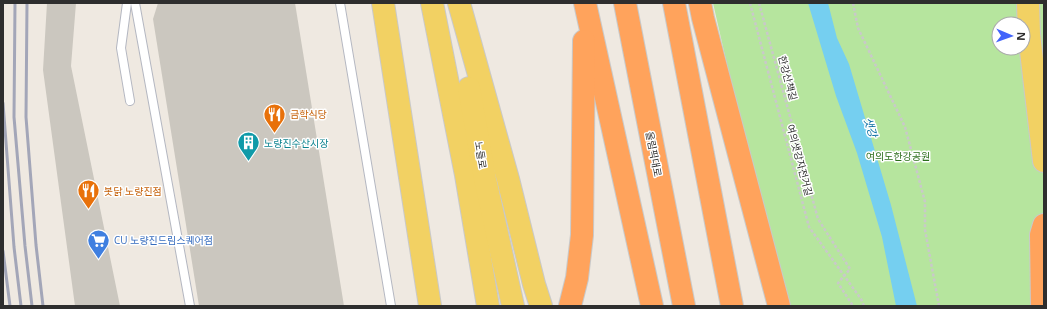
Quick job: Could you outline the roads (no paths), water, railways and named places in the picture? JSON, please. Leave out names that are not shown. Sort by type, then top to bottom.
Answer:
[{"type":"highway","points":[[570,306],[577,278],[582,236],[585,3]]},
{"type":"highway","points":[[585,3],[652,306]]},
{"type":"highway","name":"올림픽대로","points":[[625,3],[684,306]]},
{"type":"highway","points":[[674,3],[732,306]]},
{"type":"highway","points":[[700,3],[779,306]]},
{"type":"highway","points":[[1042,306],[1041,235],[1044,225]]},
{"type":"main road","points":[[383,3],[430,306]]},
{"type":"main road","name":"노들로","points":[[432,3],[466,175],[488,306]]},
{"type":"main road","name":"노들로","points":[[454,3],[486,179],[513,306]]},
{"type":"main road","points":[[459,3],[508,179],[534,284],[542,306]]},
{"type":"main road","points":[[1028,3],[1029,34],[1044,161]]},
{"type":"lane","points":[[127,3],[121,48],[130,101]]},
{"type":"lane","points":[[135,3],[190,306]]},
{"type":"lane","points":[[340,3],[391,306]]},
{"type":"water","points":[[808,3],[828,3],[837,38],[849,64],[891,205],[917,306],[896,306],[882,237],[857,153],[836,96]]},
{"type":"railway","points":[[15,3],[14,117],[25,246],[32,306]]},
{"type":"railway","points":[[27,3],[26,117],[36,245],[43,306]]},
{"type":"railway","points":[[3,103],[14,247],[21,306]]},
{"type":"railway","points":[[3,251],[10,306]]},
{"type":"place","name":"금학식당","points":[[274,134]]},
{"type":"place","name":"노량진수산시장","points":[[248,162]]},
{"type":"place","name":"봇닭 노량진점","points":[[88,210]]},
{"type":"place","name":"CU 노량진드림스퀘어점","points":[[99,260]]},
{"type":"water label","name":"샛강","points":[[871,127]]},
{"type":"park label","name":"여의도한강공원","points":[[898,156]]}]
